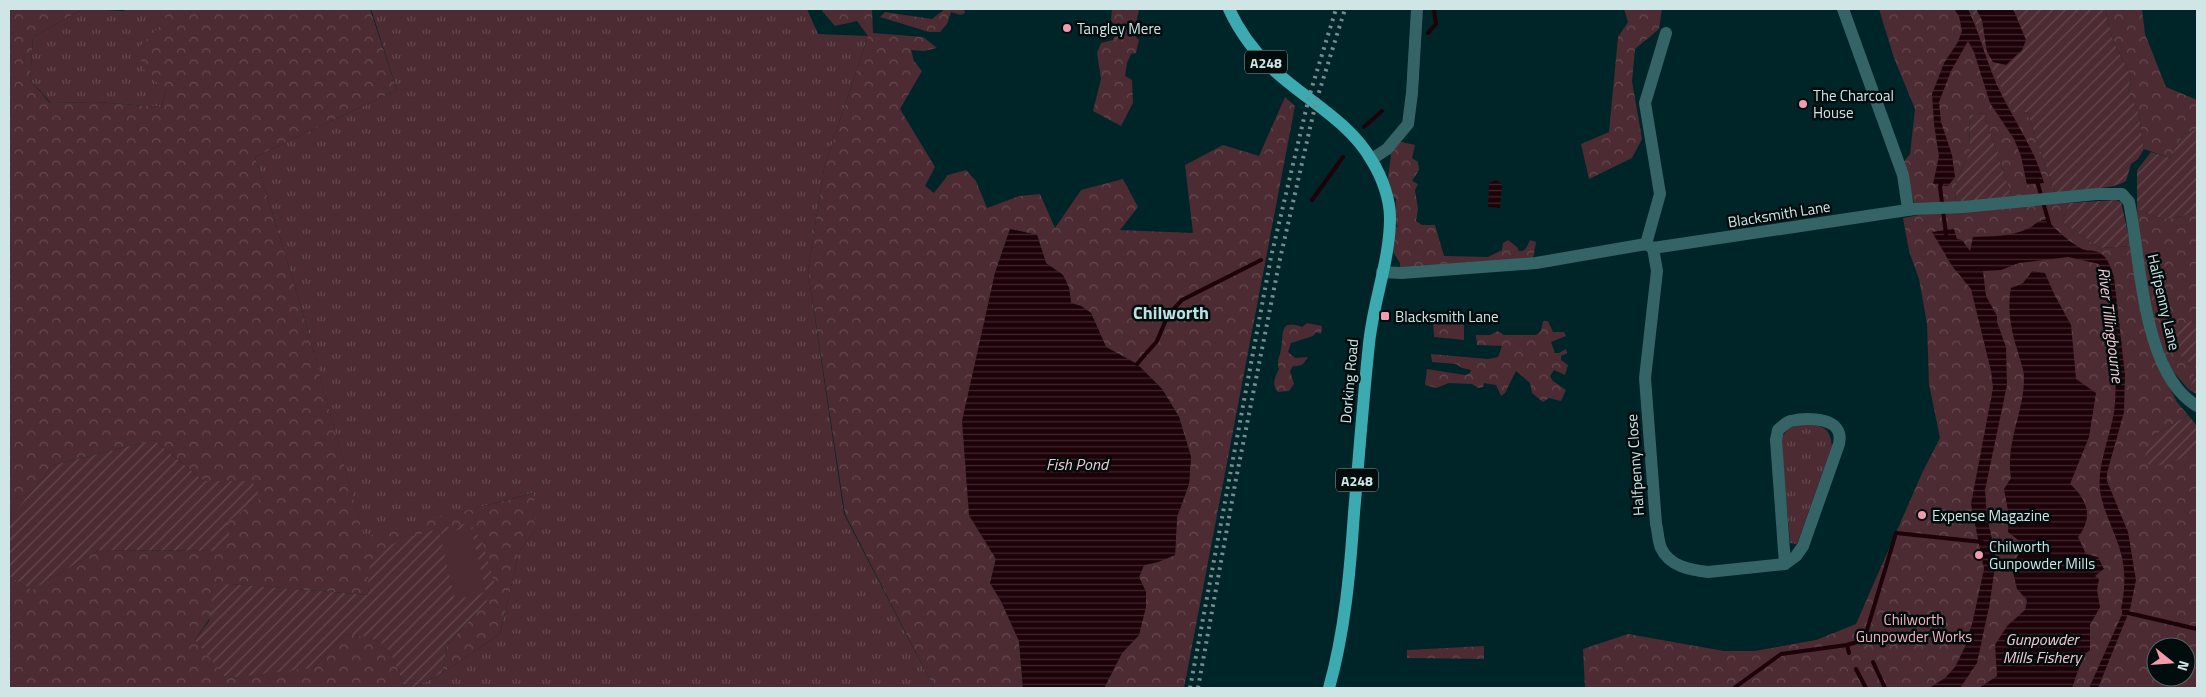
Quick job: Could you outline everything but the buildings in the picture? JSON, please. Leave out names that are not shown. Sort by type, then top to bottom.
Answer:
[{"type":"main road","name":"Dorking Road","points":[[1229,9],[1235,22],[1252,47],[1276,72],[1316,102],[1350,132],[1372,159],[1383,186],[1390,215],[1388,242],[1369,342],[1349,580],[1342,631],[1329,688]]},
{"type":"street","points":[[1372,159],[1387,149],[1408,124],[1412,93],[1417,9]]},
{"type":"street","points":[[1843,9],[1903,174],[1908,210]]},
{"type":"street","points":[[1649,246],[1660,194],[1645,103],[1666,33]]},
{"type":"street","name":"Blacksmith Lane","points":[[1382,272],[1402,273],[1536,263],[1908,210],[1962,207],[2050,197],[2122,194]]},
{"type":"street","name":"Halfpenny Lane","points":[[2122,194],[2129,202],[2144,301],[2163,366],[2173,385],[2185,399],[2197,406]]},
{"type":"street","name":"Halfpenny Close","points":[[1649,246],[1657,271],[1645,378],[1656,524],[1660,548],[1670,560],[1682,567],[1696,571],[1708,572],[1785,564]]},
{"type":"street","points":[[1818,420],[1829,422],[1840,435],[1839,444],[1804,546],[1796,556],[1785,564],[1776,440],[1778,430],[1792,421],[1818,420]]},
{"type":"green space","points":[[9,9],[83,9],[33,37],[30,80],[50,103],[96,102],[161,107],[167,88],[147,77],[137,49],[167,19],[155,9],[370,9],[397,90],[255,157],[301,306],[364,537],[534,493],[535,530],[519,552],[500,634],[442,673],[447,645],[486,603],[371,562],[368,595],[233,584],[195,640],[313,668],[346,634],[361,636],[373,639],[387,648],[392,655],[405,688],[9,688],[9,576],[32,590],[99,550],[218,551],[227,522],[251,481],[204,481],[154,440],[53,465],[9,519]]},
{"type":"green space","points":[[83,9],[123,11],[128,9],[155,9],[167,18],[167,88],[161,107],[96,102],[51,103],[30,80],[33,37]]},
{"type":"green space","points":[[371,9],[807,9],[818,34],[868,36],[824,168],[808,271],[844,514],[934,688],[413,688],[442,673],[500,634],[519,552],[535,530],[533,493],[364,538],[301,306],[255,157],[397,90]]},
{"type":"green space","points":[[823,9],[872,9],[873,33],[923,37],[937,48],[924,51],[911,50],[914,61],[922,71],[900,109],[935,167],[925,186],[934,193],[948,175],[966,170],[976,181],[987,208],[1019,196],[1040,194],[1055,228],[1081,190],[1123,179],[1138,207],[1120,230],[1193,233],[1185,165],[1223,145],[1259,156],[1285,97],[1295,106],[1184,688],[1104,688],[1122,653],[1139,635],[1146,592],[1139,577],[1144,565],[1175,555],[1177,517],[1189,484],[1191,457],[1179,417],[1162,389],[1137,364],[1106,347],[1091,313],[1081,306],[1071,303],[1069,288],[1063,275],[1046,263],[1037,235],[1010,229],[995,273],[984,326],[969,515],[996,559],[990,583],[1001,601],[1019,641],[1023,688],[934,688],[845,514],[808,271],[824,168],[868,36],[857,21],[835,26],[822,11]]},
{"type":"green space","points":[[945,9],[964,9],[965,13],[961,15],[951,12],[947,24],[940,32],[929,32],[880,17],[885,12],[932,19]]},
{"type":"green space","points":[[1112,9],[1139,9],[1134,35],[1139,40],[1136,53],[1131,54],[1127,63],[1125,76],[1132,80],[1133,103],[1121,126],[1093,111],[1101,79],[1097,53],[1101,43],[1113,40],[1117,29],[1111,20]]},
{"type":"green space","points":[[1624,9],[1662,9],[1659,29],[1635,49],[1632,81],[1642,139],[1632,158],[1589,179],[1581,144],[1609,132],[1618,37],[1628,22]]},
{"type":"green space","points":[[1879,9],[1971,9],[1979,27],[2027,112],[2055,193],[2012,198],[1984,113],[1969,115],[1970,152],[1957,179],[1955,202],[1914,204],[1903,163],[1910,154],[1915,109],[1894,58]]},
{"type":"green space","points":[[1971,9],[2105,9],[2112,38],[2131,77],[2128,92],[2138,110],[2144,149],[2138,159],[2131,164],[2126,181],[2102,188],[2055,193],[2027,112],[2013,112],[1991,66]]},
{"type":"green space","points":[[2105,9],[2142,9],[2145,34],[2166,87],[2197,100],[2197,129],[2183,135],[2170,158],[2144,149],[2138,110],[2128,92],[2131,77],[2112,38]]},
{"type":"green space","points":[[1984,113],[2012,198],[1955,202],[1957,179],[1970,152],[1969,115]]},
{"type":"green space","points":[[2197,129],[2197,219],[2191,213],[2176,218],[2164,218],[2137,209],[2137,170],[2151,152],[2170,158],[2183,135]]},
{"type":"green space","points":[[1392,140],[1415,145],[1412,158],[1418,162],[1419,170],[1412,181],[1418,184],[1415,190],[1418,209],[1416,221],[1422,225],[1435,225],[1444,256],[1488,257],[1502,250],[1503,243],[1508,240],[1519,251],[1523,251],[1530,240],[1536,242],[1533,259],[1400,270],[1400,263],[1393,252],[1394,229],[1398,226],[1394,222],[1396,199],[1389,195],[1387,183],[1391,155],[1387,150]]},
{"type":"green space","points":[[2116,200],[2121,202],[2131,246],[2100,248],[2062,222],[2069,203]]},
{"type":"green space","name":"Chilworth Gunpowder Works","points":[[2069,203],[2062,222],[2100,248],[2131,246],[2160,369],[2177,402],[2188,415],[2150,438],[2188,456],[2197,453],[2197,688],[1585,688],[1583,649],[1628,634],[1724,651],[1755,651],[1816,640],[1856,624],[1923,471],[1940,438],[1929,384],[1927,324],[1919,279],[1909,251],[1903,218],[2007,205]]},
{"type":"green space","points":[[2137,209],[2164,218],[2176,218],[2191,213],[2197,219],[2197,323],[2191,321],[2173,350],[2197,369],[2189,390],[2171,369],[2160,341],[2148,299],[2140,251]]},
{"type":"green space","points":[[1440,312],[1464,314],[1464,340],[1434,337],[1433,320]]},
{"type":"green space","points":[[1543,321],[1548,321],[1553,332],[1564,332],[1566,336],[1551,342],[1555,353],[1566,349],[1567,353],[1561,356],[1561,360],[1568,365],[1565,375],[1554,370],[1550,376],[1553,381],[1566,390],[1561,401],[1549,398],[1543,402],[1532,393],[1530,383],[1516,371],[1505,393],[1501,396],[1496,385],[1484,383],[1483,387],[1478,388],[1472,384],[1449,383],[1436,388],[1425,385],[1427,369],[1465,375],[1470,373],[1471,370],[1456,364],[1432,362],[1431,354],[1488,359],[1498,357],[1502,346],[1477,345],[1476,335],[1490,335],[1498,331],[1504,335],[1536,335],[1541,331]]},
{"type":"green space","points":[[2191,321],[2197,323],[2197,369],[2173,350],[2165,328]]},
{"type":"green space","points":[[1307,323],[1322,326],[1321,334],[1316,332],[1313,336],[1291,343],[1288,352],[1295,358],[1308,357],[1302,364],[1293,366],[1290,371],[1294,384],[1289,391],[1278,392],[1274,381],[1279,369],[1278,361],[1284,330],[1289,325],[1302,327]]},
{"type":"green space","points":[[2197,369],[2197,394],[2189,390]]},
{"type":"green space","points":[[2188,415],[2197,426],[2197,453],[2166,464],[2150,467],[2145,457],[2150,438]]},
{"type":"green space","points":[[1803,424],[1824,428],[1829,434],[1832,446],[1797,544],[1790,543],[1781,438],[1789,428]]},
{"type":"green space","points":[[154,440],[204,481],[252,481],[261,498],[227,522],[230,538],[218,551],[99,550],[32,590],[9,576],[9,519],[53,465]]},
{"type":"green space","points":[[470,523],[483,544],[494,582],[486,603],[447,645],[442,673],[413,688],[405,688],[396,664],[387,648],[381,643],[361,636],[346,634],[313,668],[226,678],[195,640],[209,621],[214,586],[233,584],[368,595],[371,563],[387,547],[415,536]]},
{"type":"green space","points":[[471,527],[486,592],[455,600],[440,534]]},
{"type":"green space","points":[[1484,646],[1484,659],[1407,658],[1407,650]]},
{"type":"water","points":[[1954,9],[1968,9],[1998,87],[2027,141],[2044,183],[2027,185],[2021,156],[2014,139],[1990,103],[1974,52],[1968,41],[1951,71],[1939,102],[1941,122],[1952,155],[1955,177],[1948,186],[1933,184],[1939,156],[1932,94],[1944,63],[1958,42],[1962,31],[1959,16]]},
{"type":"water","points":[[1976,9],[2013,9],[2026,40],[2022,50],[2006,65],[1993,62],[1987,52],[1982,20]]},
{"type":"water","points":[[1496,180],[1502,184],[1500,208],[1488,207],[1489,183]]},
{"type":"water","points":[[2047,219],[2059,232],[2083,250],[2102,254],[2114,277],[2125,375],[2124,412],[2107,473],[2107,481],[2128,532],[2136,580],[2130,609],[2098,688],[2089,688],[2123,612],[2121,609],[2124,592],[2124,567],[2120,550],[2100,491],[2100,471],[2114,412],[2116,378],[2111,317],[2099,264],[2068,257],[2019,263],[2001,270],[1983,271],[1986,296],[1997,316],[1997,322],[2006,347],[2007,385],[1985,490],[1987,516],[1996,558],[1990,602],[1977,663],[1960,688],[1888,688],[1931,687],[1945,678],[1955,667],[1965,647],[1973,620],[1984,569],[1971,504],[1993,388],[1991,371],[1971,289],[1952,266],[1932,232],[1954,229],[1957,239],[1962,240],[1970,251],[1973,237],[2000,236],[2021,232]]},
{"type":"water","name":"Fish Pond","points":[[1010,229],[1037,235],[1046,263],[1063,275],[1069,288],[1071,303],[1081,306],[1091,313],[1106,347],[1137,364],[1162,389],[1179,417],[1191,457],[1189,484],[1177,517],[1175,555],[1144,565],[1139,577],[1146,592],[1146,607],[1139,635],[1122,653],[1104,688],[1023,688],[1019,641],[1001,601],[990,583],[996,559],[969,515],[962,421],[995,273]]},
{"type":"water","name":"Gunpowder Mills Fishery","points":[[2032,271],[2045,273],[2071,325],[2076,379],[2096,393],[2089,437],[2070,484],[2081,496],[2087,515],[2083,530],[2078,537],[2086,554],[2098,557],[2104,569],[2095,576],[2099,579],[2097,590],[2100,607],[2090,625],[2090,650],[2083,656],[2072,688],[1979,688],[1997,676],[1995,645],[2007,626],[2025,610],[2027,600],[2017,589],[2012,568],[2023,544],[2008,532],[2009,516],[2004,489],[2011,478],[2011,452],[2022,401],[2024,375],[2011,327],[2011,288],[2023,283]]},
{"type":"waterway","points":[[1428,33],[1436,24],[1434,9]]},
{"type":"waterway","points":[[1364,127],[1382,111]]},
{"type":"waterway","points":[[1312,200],[1343,157]]},
{"type":"waterway","name":"River Tillingbourne","points":[[1942,181],[1940,187],[1946,234]]},
{"type":"waterway","name":"River Tillingbourne","points":[[2037,181],[2049,223]]},
{"type":"waterway","points":[[1137,364],[1157,341],[1168,315],[1182,300],[1261,260]]},
{"type":"waterway","name":"River Tillingbourne","points":[[1734,688],[1781,654],[1847,645],[1864,640],[1896,533],[1982,542]]},
{"type":"waterway","points":[[2124,612],[2197,629]]},
{"type":"waterway","points":[[1847,645],[1849,653]]},
{"type":"waterway","points":[[1873,662],[1885,688]]},
{"type":"waterway","points":[[1856,669],[1866,688]]},
{"type":"railway","points":[[1190,688],[1271,257],[1309,97],[1336,9]]},
{"type":"railway","points":[[1198,688],[1236,479],[1280,259],[1316,102],[1345,9]]},
{"type":"place","name":"Tangley Mere","points":[[1067,28]]},
{"type":"place","name":"The Charcoal House","points":[[1803,104]]},
{"type":"place","name":"Blacksmith Lane","points":[[1385,316]]},
{"type":"place","name":"Expense Magazine","points":[[1922,515]]},
{"type":"place","name":"Chilworth Gunpowder Mills","points":[[1979,555]]},
{"type":"district","name":"Chilworth","points":[[1171,312]]}]
